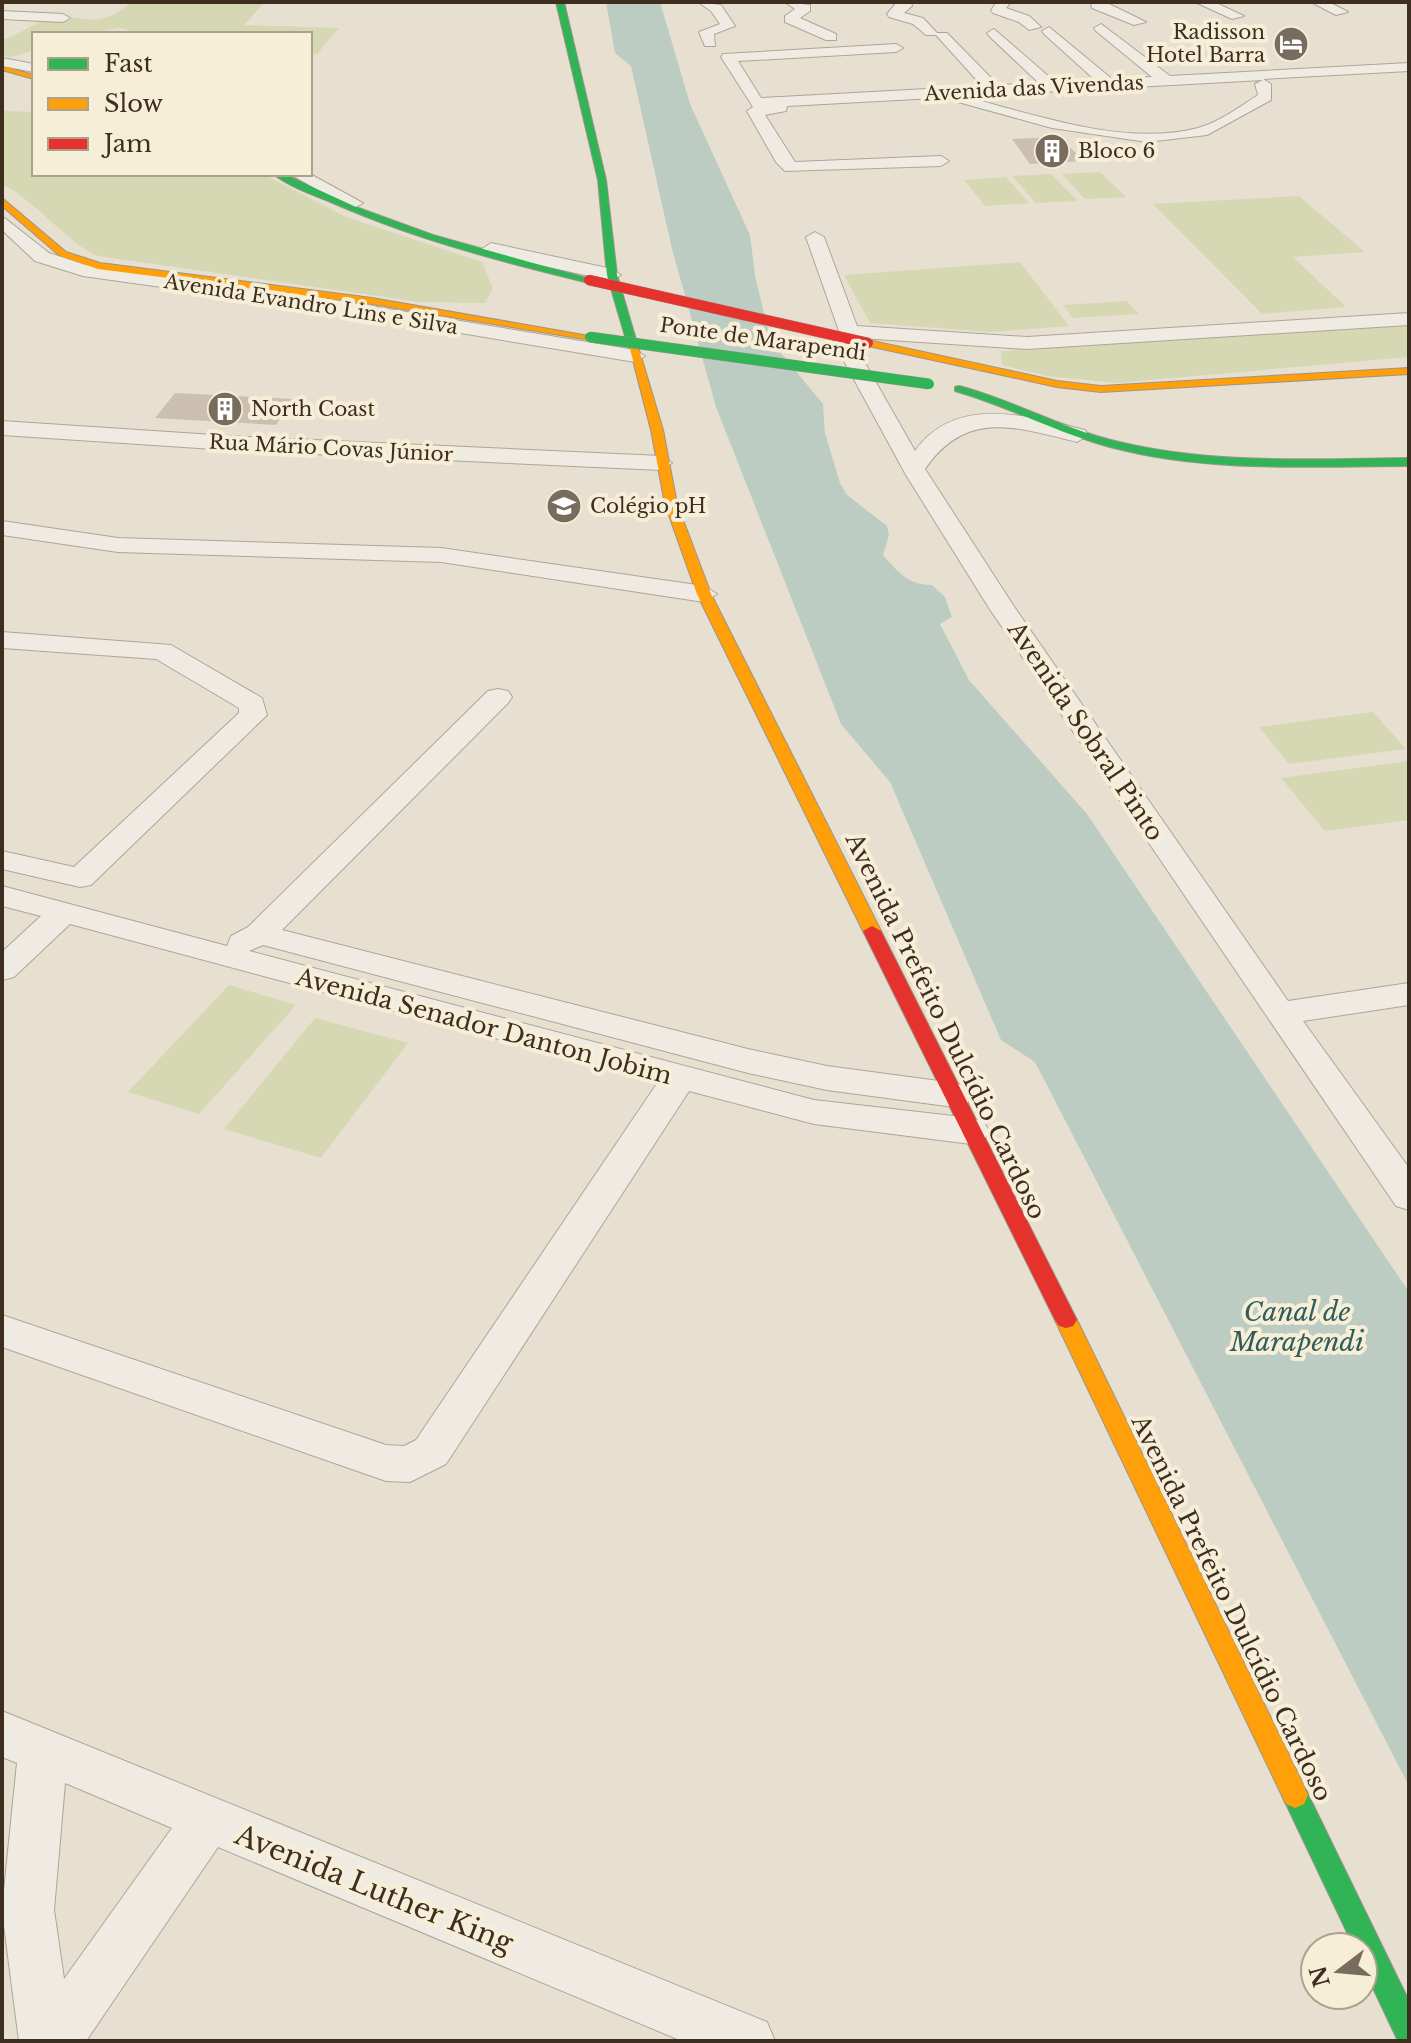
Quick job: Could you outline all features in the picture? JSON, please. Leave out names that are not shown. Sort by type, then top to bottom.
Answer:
[{"type":"street","name":"Avenida Prefeito Dulcídio Cardoso","points":[[560,2],[573,68],[602,180],[612,275],[657,430],[661,463],[704,594],[1058,1303],[1409,2032]]},
{"type":"street","points":[[705,2],[716,8],[728,26],[706,32],[710,43]]},
{"type":"street","points":[[792,2],[805,8],[790,19],[831,37]]},
{"type":"street","points":[[904,2],[905,6],[894,14],[918,21],[937,34],[994,90]]},
{"type":"street","points":[[1004,2],[997,7],[998,10],[1041,29],[1109,84]]},
{"type":"street","points":[[1098,2],[1097,5],[1139,22]]},
{"type":"street","points":[[1202,2],[1237,16]]},
{"type":"street","points":[[1318,2],[1341,12]]},
{"type":"street","points":[[2,15],[63,18]]},
{"type":"street","points":[[1101,28],[1167,81]]},
{"type":"street","points":[[994,33],[1052,91]]},
{"type":"street","points":[[897,48],[845,57],[790,60],[728,57],[757,106],[755,111],[791,167],[941,161]]},
{"type":"street","points":[[2,62],[32,68]]},
{"type":"street","points":[[2,68],[32,76]]},
{"type":"street","points":[[959,98],[1052,91],[1263,84],[1409,72]]},
{"type":"street","points":[[959,98],[1409,72]]},
{"type":"street","name":"Avenida das Vivendas","points":[[757,106],[814,94],[871,90],[1052,91],[1109,84],[1409,72]]},
{"type":"street","points":[[757,106],[929,91],[1015,113],[1138,137],[1207,130],[1266,97],[1263,84]]},
{"type":"street","points":[[1015,113],[1052,91]]},
{"type":"street","points":[[281,176],[356,214],[490,258]]},
{"type":"street","points":[[302,176],[359,206],[447,237],[612,275]]},
{"type":"street","name":"Avenida Evandro Lins e Silva","points":[[2,201],[44,240],[82,262],[372,301],[590,337]]},
{"type":"street","name":"Avenida Evandro Lins e Silva","points":[[2,221],[42,257],[60,264],[635,356]]},
{"type":"street","points":[[447,237],[502,266],[510,282]]},
{"type":"street","name":"Avenida Sobral Pinto","points":[[815,237],[859,337],[855,363],[914,469],[1002,608],[1409,1196]]},
{"type":"street","name":"Ponte de Marapendi","points":[[490,258],[859,337],[1057,384],[1101,389],[1409,371]]},
{"type":"street","points":[[170,283],[259,286]]},
{"type":"street","points":[[372,301],[449,325]]},
{"type":"street","points":[[420,309],[497,304]]},
{"type":"street","points":[[974,340],[1221,323],[1409,316]]},
{"type":"street","points":[[859,337],[1027,343],[1409,316]]},
{"type":"street","points":[[1103,338],[1112,334],[1221,323]]},
{"type":"street","name":"Ponte de Marapendi","points":[[590,337],[929,384],[989,396],[1077,435]]},
{"type":"street","points":[[883,414],[918,424],[1007,420],[1132,449],[1190,458],[1409,462]]},
{"type":"street","points":[[914,469],[939,434],[965,423]]},
{"type":"street","name":"Rua Mário Covas Júnior","points":[[2,428],[229,443],[661,463]]},
{"type":"street","points":[[2,528],[118,545],[441,555],[704,594]]},
{"type":"street","points":[[2,640],[171,654],[252,704],[253,715],[80,878],[2,860]]},
{"type":"street","points":[[221,955],[259,934],[498,697]]},
{"type":"street","name":"Avenida Senador Danton Jobim","points":[[2,896],[824,1114],[971,1131]]},
{"type":"street","points":[[2,970],[63,913]]},
{"type":"street","name":"Avenida Senador Danton Jobim","points":[[259,934],[748,1061],[827,1078],[954,1095]]},
{"type":"street","points":[[1281,1013],[1409,994]]},
{"type":"street","points":[[2,1331],[386,1463],[410,1464],[431,1452],[679,1078]]},
{"type":"street","points":[[22,1742],[28,1910],[46,2041]]},
{"type":"street","name":"Avenida Luther King","points":[[22,1742],[207,1821],[748,2041]]},
{"type":"street","points":[[53,2041],[207,1821]]},
{"type":"green space","points":[[133,2],[265,2],[244,25],[339,28],[317,54],[312,54],[312,32],[136,32],[119,28],[96,32],[32,32],[32,51],[12,57],[2,56],[2,40],[37,23],[62,18],[99,19]]},
{"type":"green space","points":[[2,111],[32,112],[32,176],[267,176],[346,217],[482,262],[493,289],[485,303],[420,302],[98,256],[75,242],[28,201],[2,184]]},
{"type":"green space","points":[[1100,172],[1126,197],[1085,199],[1062,174]]},
{"type":"green space","points":[[1051,174],[1078,201],[1036,203],[1012,176]]},
{"type":"green space","points":[[1006,177],[1029,203],[985,206],[964,180]]},
{"type":"green space","points":[[1299,196],[1365,252],[1293,257],[1346,307],[1262,314],[1153,204]]},
{"type":"green space","points":[[1020,262],[1069,326],[991,332],[870,323],[844,275]]},
{"type":"green space","points":[[1127,301],[1139,314],[1073,318],[1063,305]]},
{"type":"green space","points":[[1409,324],[1409,357],[1116,383],[1047,376],[1002,365],[1001,351]]},
{"type":"green space","points":[[1373,712],[1406,749],[1289,764],[1259,727]]},
{"type":"green space","points":[[1409,761],[1409,820],[1325,831],[1281,778]]},
{"type":"green space","points":[[229,985],[296,1005],[199,1114],[128,1092]]},
{"type":"green space","points":[[315,1018],[408,1043],[321,1158],[224,1129]]},
{"type":"water","name":"Canal de Marapendi","points":[[606,2],[660,2],[690,104],[750,235],[755,276],[771,341],[823,404],[825,433],[846,494],[887,526],[889,535],[883,555],[904,576],[916,583],[932,585],[945,597],[952,617],[940,624],[969,680],[1087,814],[1409,1292],[1409,1786],[1035,1062],[1001,1040],[890,782],[841,724],[716,407],[672,249],[631,66],[615,53]]},
{"type":"building","name":"Bloco 6","points":[[1059,137],[1084,161],[1030,164],[1012,139]]},
{"type":"building","name":"North Coast","points":[[175,393],[293,399],[276,425],[155,418]]},
{"type":"traffic: fast","points":[[560,2],[602,180],[612,275],[632,343]]},
{"type":"traffic: fast","points":[[281,176],[352,209],[430,237],[589,280]]},
{"type":"traffic: fast","points":[[590,337],[929,384]]},
{"type":"traffic: fast","points":[[959,389],[999,401],[1095,439],[1151,452],[1261,462],[1409,462]]},
{"type":"traffic: fast","points":[[1295,1795],[1409,2032]]},
{"type":"traffic: slow","points":[[2,68],[32,76]]},
{"type":"traffic: slow","points":[[2,201],[63,254],[98,266],[372,301],[590,337]]},
{"type":"traffic: slow","points":[[632,343],[657,430],[671,504],[704,594],[872,931]]},
{"type":"traffic: slow","points":[[868,343],[1057,384],[1101,389],[1409,371]]},
{"type":"traffic: slow","points":[[1066,1320],[1295,1795]]},
{"type":"traffic: jam","points":[[589,280],[868,343]]},
{"type":"traffic: jam","points":[[872,931],[1066,1320]]},
{"type":"place","name":"Radisson Hotel Barra","points":[[1291,44]]},
{"type":"place","name":"Bloco 6","points":[[1052,151]]},
{"type":"place","name":"North Coast","points":[[225,409]]},
{"type":"place","name":"Colégio pH","points":[[564,506]]}]
